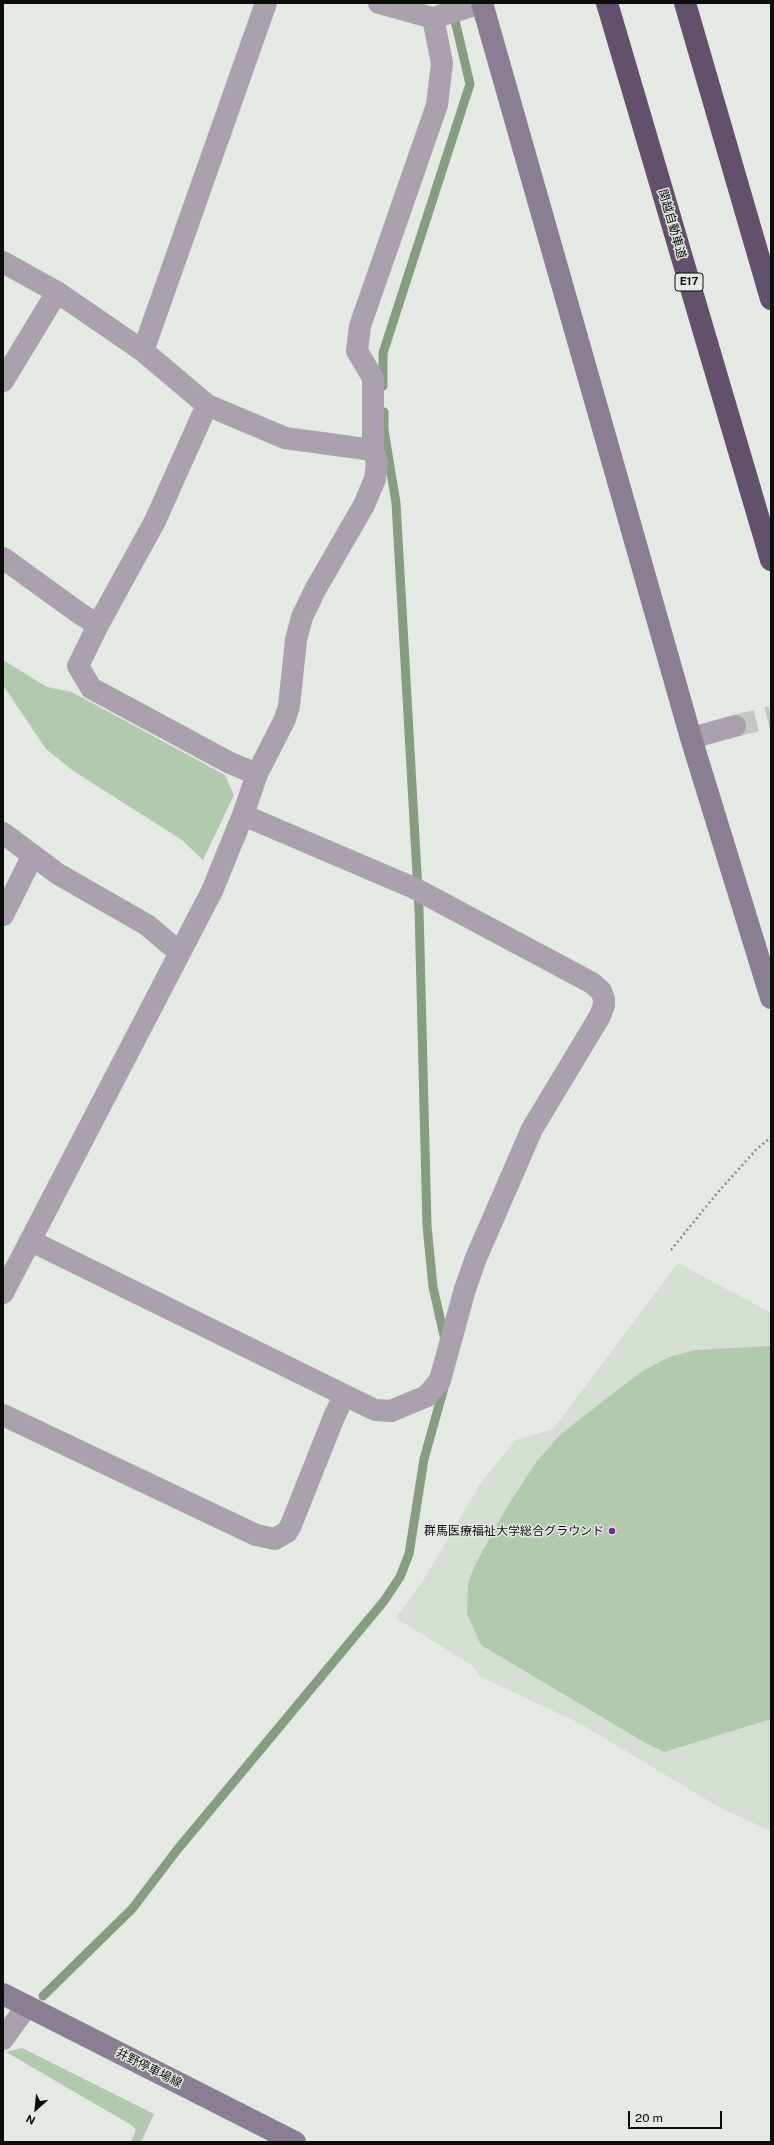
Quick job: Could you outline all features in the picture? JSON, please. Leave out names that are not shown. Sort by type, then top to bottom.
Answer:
[{"type":"highway","name":"関越自動車道","points":[[607,3],[771,560]]},
{"type":"highway","points":[[685,3],[771,299]]},
{"type":"street","points":[[143,351],[266,3]]},
{"type":"street","points":[[379,3],[433,18],[482,3],[691,738],[771,998]]},
{"type":"street","points":[[3,1293],[212,891],[243,815],[257,774],[286,719],[289,706],[296,640],[302,616],[315,590],[364,505],[375,479],[377,462],[373,450],[373,378],[357,351],[360,326],[437,106],[442,63],[433,18]]},
{"type":"street","points":[[3,262],[57,292],[143,351],[207,406],[285,438],[373,450]]},
{"type":"street","points":[[3,381],[57,292]]},
{"type":"street","points":[[207,406],[155,520],[98,624],[78,666],[91,688],[230,763],[257,774]]},
{"type":"street","points":[[3,558],[79,614],[98,624]]},
{"type":"street","points":[[691,738],[735,726]]},
{"type":"street","points":[[30,1241],[375,1410],[391,1411],[427,1396],[440,1380],[465,1289],[476,1258],[532,1129],[600,1016],[604,1005],[604,999],[601,991],[592,983],[414,888],[243,815]]},
{"type":"street","points":[[3,833],[58,874],[147,925],[179,952]]},
{"type":"street","points":[[3,915],[33,855]]},
{"type":"street","points":[[3,1415],[256,1536],[275,1539],[287,1532],[291,1525],[334,1417],[344,1396]]},
{"type":"street","name":"井野停車場線","points":[[3,1994],[296,2142]]},
{"type":"street","points":[[3,2038],[27,2006]]},
{"type":"path","points":[[671,1250],[718,1192],[756,1150],[771,1137]]},
{"type":"shaded area","name":"群馬医療福祉大学総合グラウンド","points":[[678,1263],[771,1313],[771,1831],[722,1809],[579,1723],[481,1677],[473,1666],[396,1618],[423,1581],[482,1481],[516,1440],[553,1429]]},
{"type":"green space","points":[[3,660],[47,687],[72,692],[225,775],[234,795],[203,860],[182,840],[72,770],[46,749],[3,685]]},
{"type":"green space","name":"群馬医療福祉大学総合グラウンド","points":[[771,1346],[771,1719],[664,1752],[644,1742],[481,1645],[467,1614],[468,1583],[475,1565],[507,1507],[537,1461],[561,1434],[641,1372],[669,1357],[696,1350]]},
{"type":"green space","points":[[22,2048],[154,2114],[141,2142],[131,2142],[136,2130],[133,2126],[6,2052]]},
{"type":"waterway","points":[[383,386],[383,353],[470,84],[453,12]]},
{"type":"waterway","points":[[384,412],[384,430],[396,503],[419,909],[427,1226],[433,1287],[445,1340]]},
{"type":"waterway","points":[[43,1996],[132,1909],[177,1850],[384,1601],[400,1577],[409,1554],[424,1459],[445,1384]]},
{"type":"tunnel","points":[[735,726],[771,717]]},
{"type":"place","name":"群馬医療福祉大学総合グラウンド","points":[[612,1531]]}]
